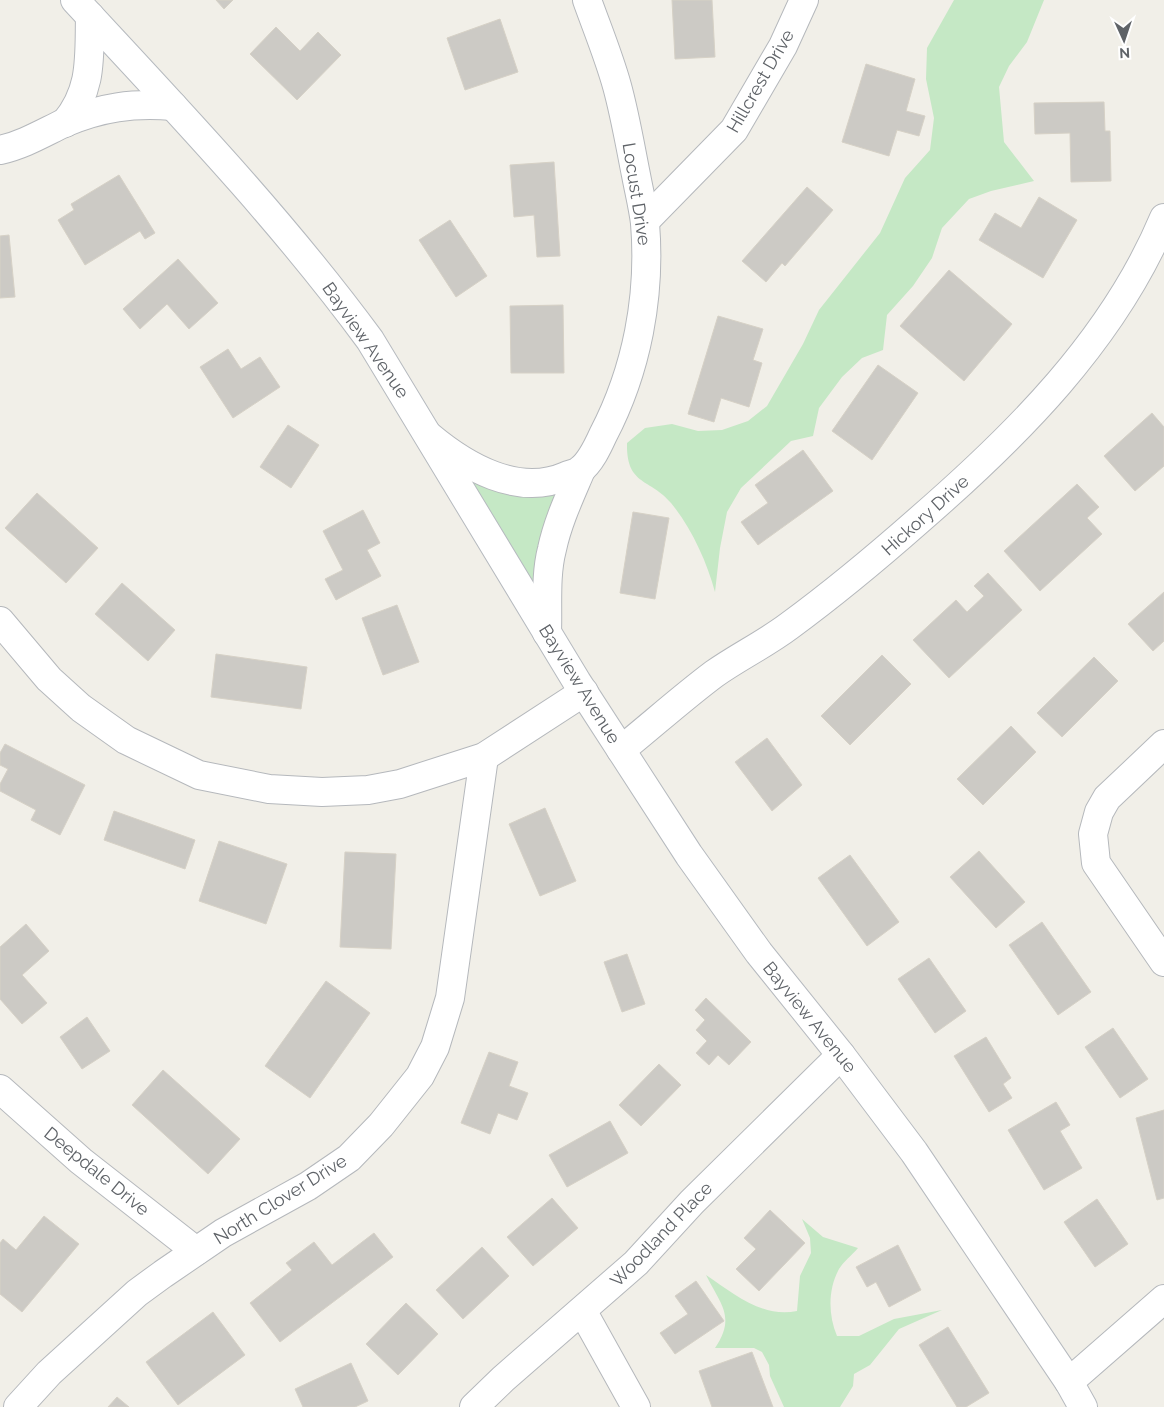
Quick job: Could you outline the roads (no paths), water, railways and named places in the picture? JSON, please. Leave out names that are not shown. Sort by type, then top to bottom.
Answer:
[{"type":"street","name":"Locust Drive","points":[[547,633],[548,574],[551,550],[562,513],[581,470],[600,442],[620,404],[634,360],[640,328],[647,265],[645,221],[616,85],[587,0]]},
{"type":"street","name":"Hillcrest Drive","points":[[645,221],[734,130],[783,46],[804,0]]},
{"type":"street","name":"Bayview Avenue","points":[[83,8],[236,175],[339,298],[375,348],[584,692],[737,924],[842,1055],[914,1152],[1069,1382],[1083,1407]]},
{"type":"street","points":[[65,123],[82,100],[85,87],[83,8]]},
{"type":"street","points":[[0,150],[27,141],[94,112],[126,104],[173,106]]},
{"type":"street","name":"Hickory Drive","points":[[621,750],[714,674],[788,627],[857,574],[964,481],[1057,387],[1093,343],[1151,250],[1164,218]]},
{"type":"street","points":[[429,436],[468,464],[512,481],[543,483],[581,470]]},
{"type":"street","points":[[0,621],[49,679],[81,708],[126,740],[199,775],[270,789],[322,792],[368,790],[400,784],[484,757],[584,692]]},
{"type":"street","points":[[1164,744],[1107,798],[1099,812],[1093,834],[1096,862],[1164,962]]},
{"type":"street","name":"North Clover Drive","points":[[18,1407],[49,1373],[138,1293],[246,1218],[308,1186],[349,1158],[381,1125],[420,1076],[435,1047],[450,998],[484,757]]},
{"type":"street","name":"Woodland Place","points":[[474,1407],[503,1379],[583,1312],[636,1263],[692,1202],[842,1055]]},
{"type":"street","name":"Deepdale Drive","points":[[0,1089],[81,1161],[196,1251]]},
{"type":"street","points":[[1069,1382],[1164,1299]]},
{"type":"street","points":[[583,1312],[636,1407]]},
{"type":"street","name":"Bayview Avenue","points":[[1069,1382],[1079,1407]]}]
